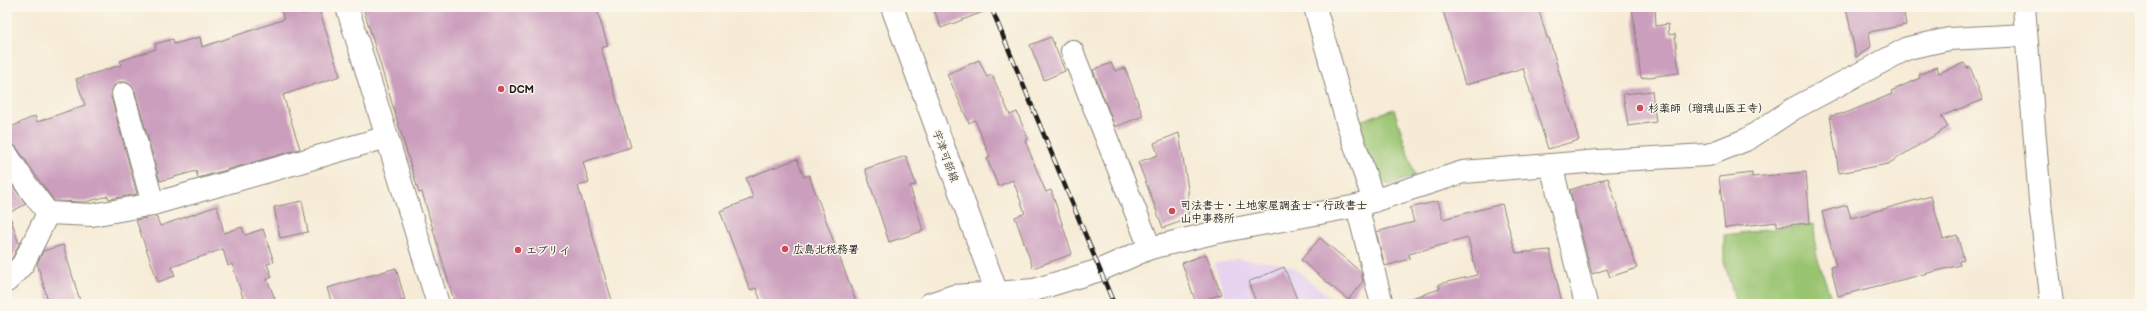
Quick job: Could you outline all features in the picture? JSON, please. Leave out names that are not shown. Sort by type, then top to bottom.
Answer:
[{"type":"street","points":[[347,7],[438,304]]},
{"type":"street","name":"宇津可部線","points":[[892,7],[999,299]]},
{"type":"street","points":[[1315,7],[1347,122],[1365,203],[1382,304]]},
{"type":"street","points":[[2024,7],[2040,212],[2052,304]]},
{"type":"street","points":[[930,304],[954,296],[999,299],[1100,270],[1150,248],[1213,233],[1365,203],[1463,172],[1708,155],[1748,139],[1793,109],[1908,48],[1948,39],[2025,34]]},
{"type":"street","points":[[1072,51],[1150,248]]},
{"type":"street","points":[[123,94],[153,204]]},
{"type":"street","points":[[7,155],[28,187],[48,213],[92,215],[153,204],[387,137]]},
{"type":"street","points":[[1551,165],[1586,304]]},
{"type":"street","points":[[7,281],[23,264],[48,213]]},
{"type":"shaded area","points":[[1237,259],[1278,263],[1294,268],[1337,304],[1228,304],[1214,264]]},
{"type":"green space","points":[[1394,109],[1415,176],[1389,185],[1377,180],[1357,122]]},
{"type":"green space","points":[[1814,224],[1816,253],[1833,304],[1736,304],[1724,261],[1724,235]]},
{"type":"building","points":[[280,7],[301,7],[302,14],[319,9],[340,76],[283,95],[300,149],[198,178],[196,171],[160,181],[135,91],[131,85],[126,82],[119,82],[114,86],[111,97],[137,194],[109,199],[108,196],[86,202],[54,201],[17,148],[13,144],[7,143],[7,129],[35,116],[37,122],[85,105],[76,79],[121,65],[120,61],[156,49],[155,44],[173,39],[174,44],[200,37],[202,47],[282,20],[284,19]]},
{"type":"building","name":"DCM","points":[[363,7],[596,7],[608,46],[601,48],[631,147],[583,162],[589,183],[578,186],[613,304],[455,304],[422,192],[419,193]]},
{"type":"building","points":[[933,7],[990,7],[991,9],[941,28]]},
{"type":"building","points":[[1442,7],[1538,7],[1547,38],[1549,38],[1579,140],[1548,149],[1523,68],[1465,85]]},
{"type":"building","points":[[1632,7],[1655,7],[1656,26],[1668,24],[1669,35],[1675,34],[1679,73],[1641,78]]},
{"type":"building","points":[[1846,7],[1903,7],[1906,25],[1869,32],[1871,47],[1856,57]]},
{"type":"building","points":[[1051,37],[1065,71],[1044,80],[1030,45]]},
{"type":"building","points":[[979,60],[987,77],[992,75],[1010,115],[1017,112],[1028,139],[1025,140],[1039,176],[1046,192],[1051,190],[1072,254],[1033,268],[1015,217],[1025,213],[1013,180],[998,186],[987,159],[990,157],[975,120],[969,123],[947,74]]},
{"type":"building","points":[[1111,63],[1115,71],[1125,68],[1143,116],[1115,127],[1093,70]]},
{"type":"building","points":[[1964,63],[1967,68],[1970,67],[1983,100],[1941,116],[1948,127],[1888,164],[1839,173],[1830,116],[1846,113],[1892,94],[1891,91],[1920,78],[1919,75],[1937,67],[1939,73]]},
{"type":"building","name":"杉薬師（瑠璃山医王寺）","points":[[1652,91],[1656,122],[1628,126],[1623,94]]},
{"type":"building","points":[[1179,133],[1188,189],[1188,219],[1163,228],[1138,162],[1158,155],[1154,143]]},
{"type":"building","points":[[906,156],[916,185],[910,186],[923,231],[889,242],[865,169]]},
{"type":"building","name":"広島北税務署","points":[[797,159],[804,177],[809,175],[857,304],[762,304],[756,288],[750,290],[720,211],[753,198],[746,178]]},
{"type":"building","points":[[1806,172],[1810,223],[1777,226],[1777,222],[1725,228],[1719,177],[1752,173],[1752,177]]},
{"type":"building","points":[[7,178],[26,204],[7,214]]},
{"type":"building","points":[[1608,178],[1637,268],[1610,277],[1607,269],[1592,274],[1570,190]]},
{"type":"building","points":[[1931,196],[1943,239],[1957,235],[1964,260],[1959,261],[1960,265],[1838,296],[1831,267],[1836,266],[1822,212],[1847,205],[1851,218]]},
{"type":"building","points":[[302,201],[308,232],[280,238],[274,207]]},
{"type":"building","points":[[1438,201],[1443,219],[1502,204],[1516,253],[1550,250],[1562,304],[1407,304],[1406,300],[1440,289],[1439,284],[1477,275],[1468,238],[1409,254],[1410,259],[1385,266],[1376,232],[1414,222],[1410,208]]},
{"type":"building","points":[[217,206],[224,233],[242,227],[245,235],[263,229],[274,262],[267,264],[272,277],[267,279],[277,304],[245,304],[232,264],[228,266],[223,249],[172,267],[175,276],[158,282],[136,220],[156,216],[160,226]]},
{"type":"building","points":[[11,219],[19,244],[13,257],[7,263],[7,220]]},
{"type":"building","points":[[1320,238],[1361,272],[1363,281],[1348,300],[1301,260]]},
{"type":"building","points":[[63,245],[81,304],[49,304],[37,263],[43,251]]},
{"type":"building","points":[[1206,254],[1221,294],[1196,303],[1182,263]]},
{"type":"building","points":[[1284,267],[1299,304],[1257,304],[1248,282]]},
{"type":"building","points":[[396,268],[405,300],[392,304],[332,304],[327,288]]},
{"type":"railway","points":[[991,7],[1114,304]]},
{"type":"place","name":"DCM","points":[[501,89]]},
{"type":"place","name":"杉薬師（瑠璃山医王寺）","points":[[1640,108]]},
{"type":"place","name":"司法書士・土地家屋調査士・行政書士 山中事務所","points":[[1172,211]]},
{"type":"place","name":"広島北税務署","points":[[785,249]]},
{"type":"place","name":"エブリイ","points":[[518,250]]}]
